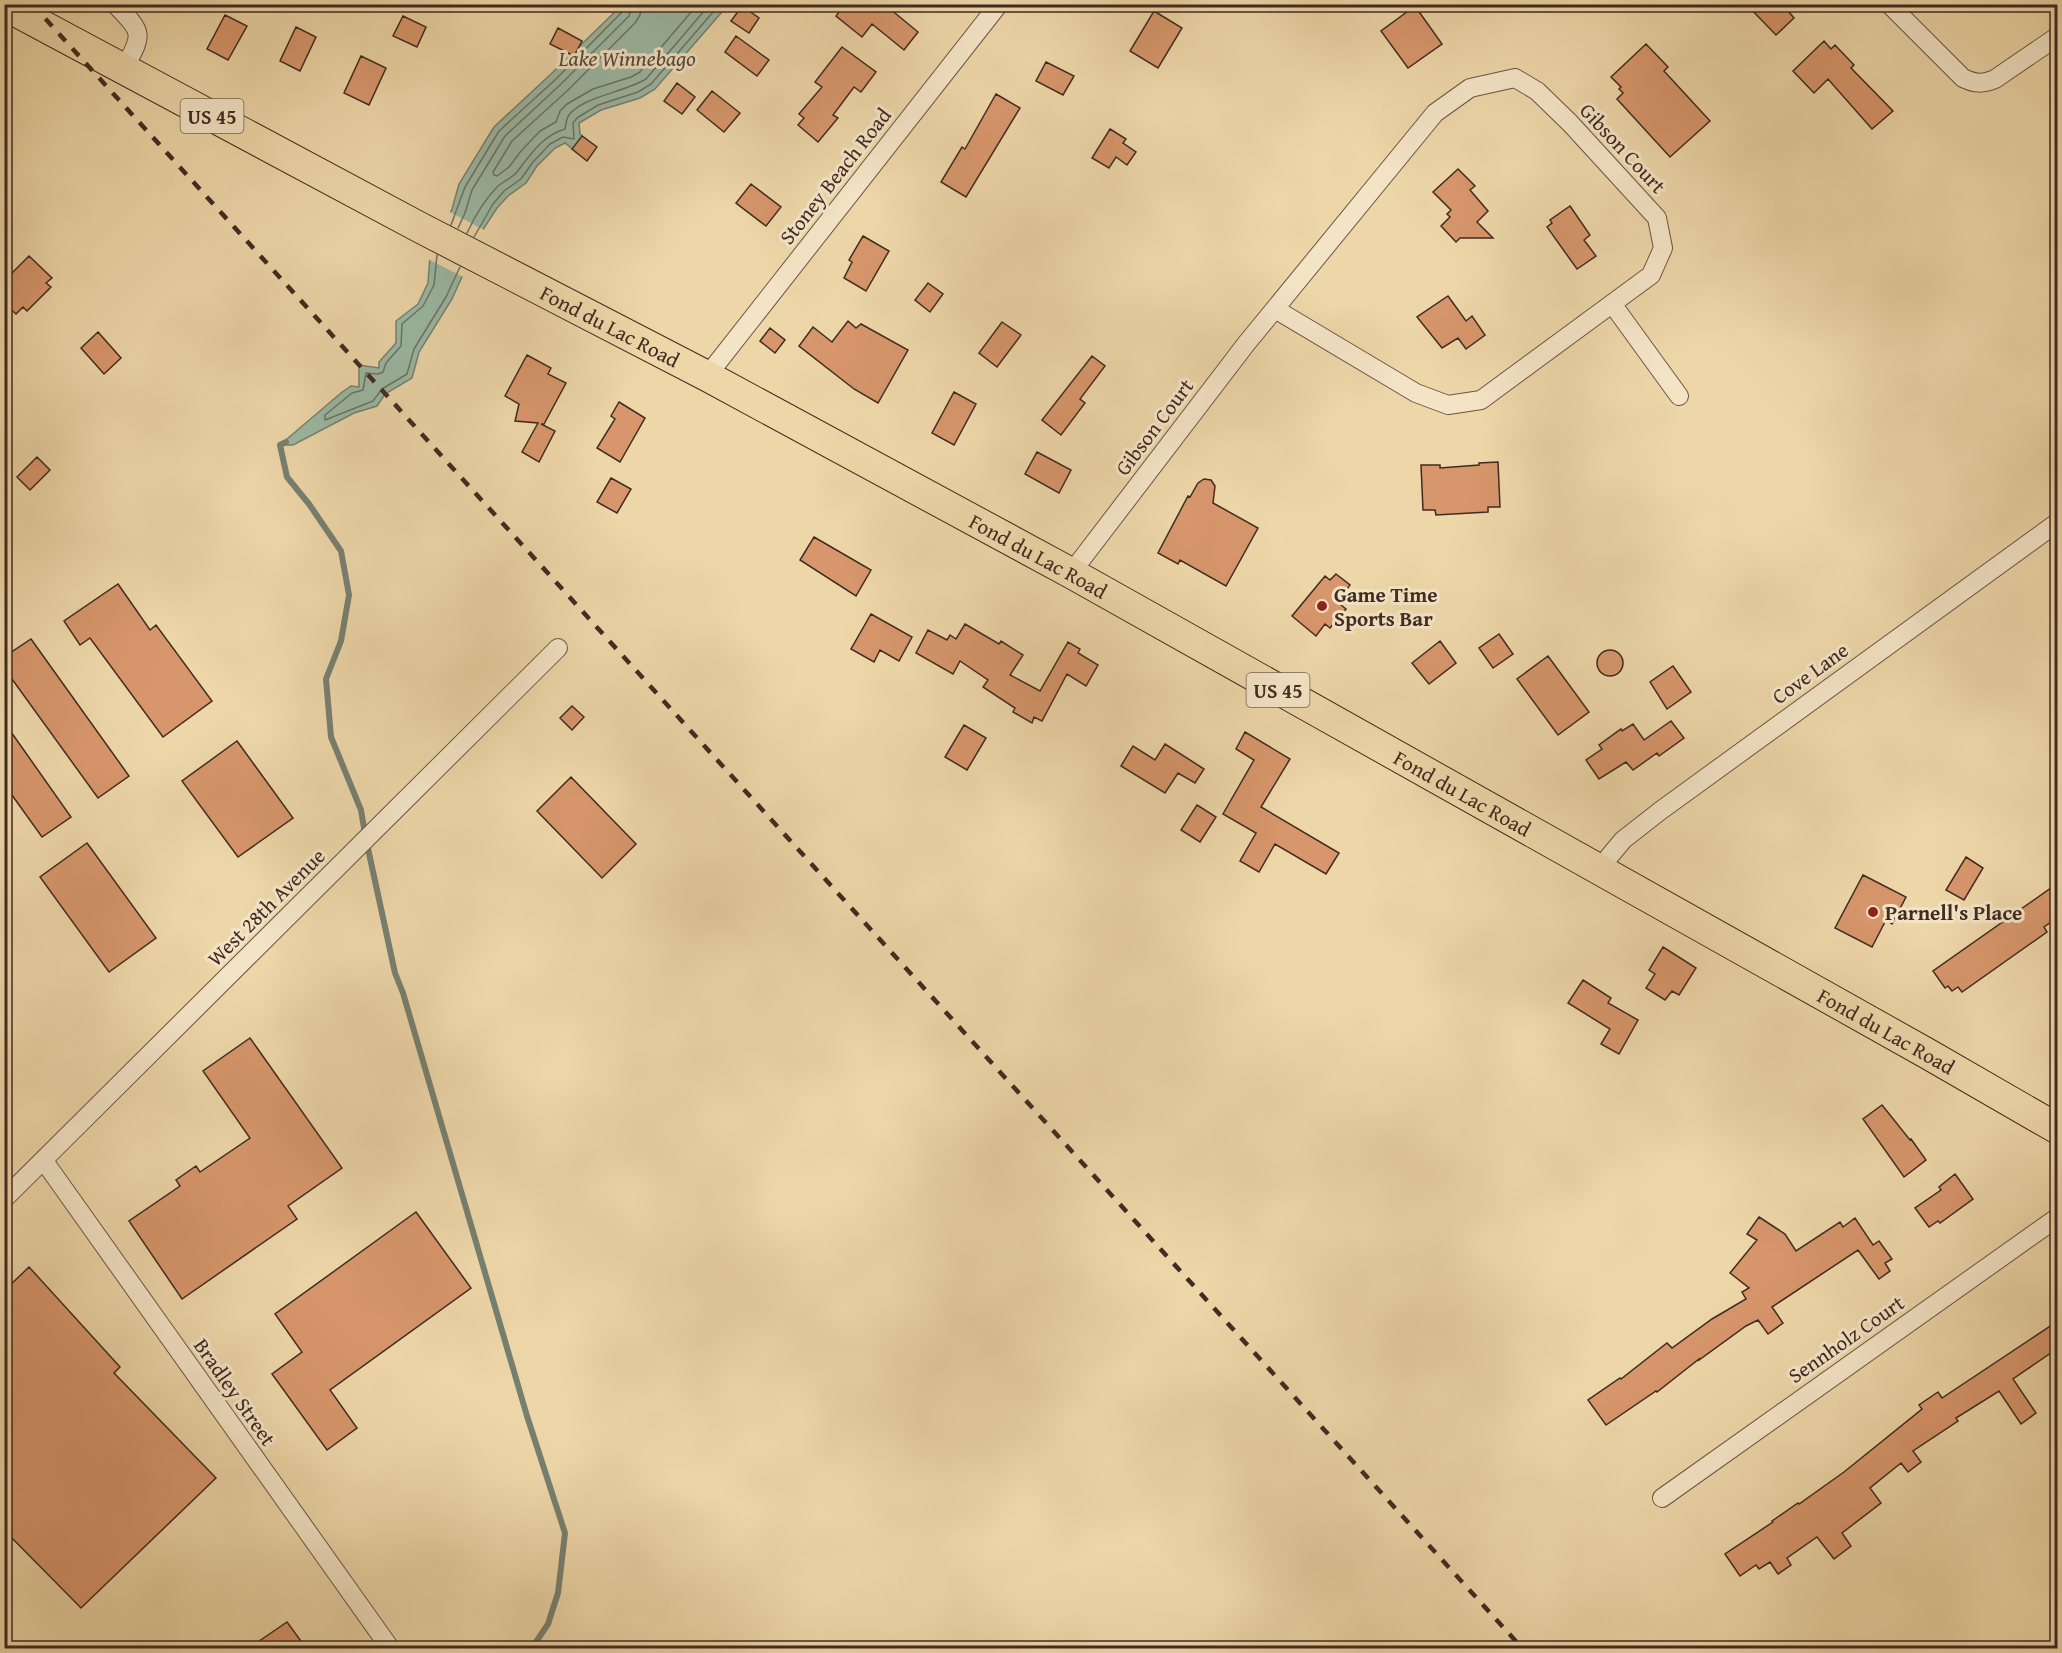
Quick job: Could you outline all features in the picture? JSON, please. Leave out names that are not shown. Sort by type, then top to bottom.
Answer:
[{"type":"main road","name":"Fond du Lac Road","points":[[4,5],[420,227],[707,376],[1071,573],[2058,1129]]},
{"type":"street","points":[[115,4],[138,31],[139,41],[124,69]]},
{"type":"street","name":"Stoney Beach Road","points":[[707,376],[999,4]]},
{"type":"street","points":[[1889,4],[1963,78],[1974,83],[1986,83],[1995,79],[2058,36]]},
{"type":"street","name":"Gibson Court","points":[[1071,573],[1246,344],[1435,113],[1470,88],[1515,78],[1537,91],[1657,218],[1663,248],[1651,275],[1481,400],[1448,405],[1416,393],[1275,309]]},
{"type":"street","points":[[1613,305],[1679,396]]},
{"type":"street","name":"Cove Lane","points":[[1598,870],[1623,840],[1660,811],[2058,522]]},
{"type":"street","name":"West 28th Avenue","points":[[4,1199],[558,648]]},
{"type":"street","name":"Bradley Street","points":[[44,1161],[390,1648]]},
{"type":"street","name":"Sennholz Court","points":[[1662,1498],[2058,1217]]},
{"type":"water","name":"Lake Winnebago","points":[[622,5],[728,5],[655,89],[640,98],[601,110],[579,123],[580,134],[596,147],[585,159],[565,143],[555,148],[537,166],[526,183],[508,196],[497,208],[484,228],[452,299],[419,352],[412,378],[385,394],[377,406],[354,413],[293,445],[280,445],[341,393],[351,386],[359,387],[359,365],[379,368],[379,362],[396,343],[396,321],[418,304],[428,283],[430,257],[452,209],[459,184],[494,127]]},
{"type":"pier","points":[[448,211],[486,231],[465,278],[426,258]]},
{"type":"building","points":[[845,4],[884,4],[918,32],[904,50],[872,24],[862,37],[836,16]]},
{"type":"building","points":[[1746,4],[1782,4],[1794,18],[1776,35]]},
{"type":"building","points":[[742,6],[759,18],[749,33],[731,21]]},
{"type":"building","points":[[1415,6],[1442,44],[1408,68],[1381,31]]},
{"type":"building","points":[[1154,11],[1182,28],[1158,68],[1130,51]]},
{"type":"building","points":[[225,15],[247,26],[228,60],[207,49]]},
{"type":"building","points":[[403,16],[426,27],[417,47],[393,36]]},
{"type":"building","points":[[296,27],[316,37],[300,71],[280,61]]},
{"type":"building","points":[[558,28],[582,41],[574,56],[550,44]]},
{"type":"building","points":[[736,36],[769,60],[757,76],[725,52]]},
{"type":"building","points":[[1824,41],[1831,49],[1835,45],[1854,65],[1851,68],[1893,111],[1872,129],[1828,79],[1814,93],[1793,71]]},
{"type":"building","points":[[1646,44],[1668,67],[1664,71],[1710,121],[1670,157],[1617,99],[1623,93],[1619,89],[1621,87],[1611,77]]},
{"type":"building","points":[[842,47],[876,72],[861,92],[854,87],[833,115],[838,118],[818,142],[798,125],[804,118],[799,114],[822,87],[815,82]]},
{"type":"building","points":[[361,56],[386,68],[369,105],[344,93]]},
{"type":"building","points":[[1046,62],[1074,76],[1063,95],[1036,81]]},
{"type":"building","points":[[677,83],[695,97],[682,114],[664,101]]},
{"type":"building","points":[[712,91],[740,113],[724,132],[697,110]]},
{"type":"building","points":[[996,94],[1020,108],[966,197],[941,182],[962,147],[965,149]]},
{"type":"building","points":[[1110,129],[1126,139],[1123,143],[1136,152],[1127,165],[1116,157],[1109,168],[1092,158]]},
{"type":"building","points":[[582,136],[597,147],[587,161],[572,149]]},
{"type":"building","points":[[1458,169],[1475,186],[1470,190],[1488,211],[1477,222],[1493,238],[1460,238],[1456,242],[1441,226],[1450,217],[1447,214],[1451,210],[1433,192]]},
{"type":"building","points":[[751,184],[781,207],[766,226],[736,203]]},
{"type":"building","points":[[1570,206],[1590,235],[1584,240],[1596,256],[1577,269],[1547,227],[1552,223],[1550,220]]},
{"type":"building","points":[[863,236],[889,251],[866,291],[844,278],[852,262],[849,260]]},
{"type":"building","points":[[29,256],[52,278],[46,283],[51,287],[27,311],[23,307],[16,314],[4,303],[4,281]]},
{"type":"building","points":[[928,283],[943,294],[930,312],[915,300]]},
{"type":"building","points":[[1448,296],[1466,321],[1472,316],[1485,335],[1466,349],[1458,338],[1442,348],[1417,317]]},
{"type":"building","points":[[848,321],[856,328],[861,324],[908,350],[878,403],[854,389],[799,346],[813,327],[832,342]]},
{"type":"building","points":[[1002,322],[1021,335],[997,367],[979,353]]},
{"type":"building","points":[[770,328],[785,340],[775,353],[760,341]]},
{"type":"building","points":[[98,332],[121,358],[104,374],[81,348]]},
{"type":"building","points":[[527,355],[551,368],[548,374],[566,383],[544,424],[541,424],[555,431],[539,462],[522,452],[538,423],[515,421],[519,404],[505,396]]},
{"type":"building","points":[[1092,356],[1105,366],[1080,399],[1085,403],[1061,435],[1042,420]]},
{"type":"building","points":[[954,392],[976,404],[954,445],[932,433]]},
{"type":"building","points":[[619,402],[645,418],[620,462],[597,448],[615,419],[611,416]]},
{"type":"building","points":[[1037,452],[1071,470],[1059,493],[1025,474]]},
{"type":"building","points":[[37,457],[50,470],[30,490],[17,477]]},
{"type":"building","points":[[1498,462],[1500,507],[1488,507],[1488,512],[1436,515],[1435,510],[1423,510],[1421,465],[1440,465],[1440,468]]},
{"type":"building","points":[[611,478],[631,489],[617,513],[597,502]]},
{"type":"building","points":[[1204,479],[1211,480],[1215,486],[1213,503],[1258,528],[1226,586],[1180,560],[1178,564],[1158,553],[1188,496],[1190,497],[1198,483]]},
{"type":"building","points":[[814,537],[871,570],[856,596],[800,560]]},
{"type":"building","name":"Game Time Sports Bar","points":[[1336,574],[1350,585],[1345,592],[1348,594],[1340,604],[1346,609],[1330,628],[1325,624],[1316,636],[1292,616],[1325,576],[1330,580]]},
{"type":"building","points":[[118,584],[150,630],[156,625],[212,701],[163,737],[90,638],[80,645],[64,621]]},
{"type":"building","points":[[871,614],[912,637],[899,661],[880,650],[874,662],[851,649]]},
{"type":"building","points":[[965,624],[999,644],[1001,641],[1023,655],[1010,675],[1040,691],[1068,642],[1080,649],[1078,653],[1098,665],[1086,686],[1067,674],[1042,721],[1034,717],[1032,723],[1013,712],[1015,708],[983,687],[988,680],[960,661],[953,674],[916,653],[928,630],[947,640],[950,635],[956,639]]},
{"type":"building","points":[[1499,634],[1513,654],[1493,668],[1479,648]]},
{"type":"building","points":[[31,639],[129,776],[98,798],[4,668],[4,657]]},
{"type":"building","points":[[1440,641],[1456,663],[1429,684],[1412,663]]},
{"type":"building","points":[[1610,650],[1619,654],[1623,663],[1619,672],[1610,676],[1601,672],[1597,663],[1601,654]]},
{"type":"building","points":[[1548,656],[1589,712],[1558,735],[1517,679]]},
{"type":"building","points":[[1673,666],[1691,692],[1667,709],[1650,682]]},
{"type":"building","points":[[572,706],[584,717],[572,730],[560,718]]},
{"type":"building","points":[[1671,721],[1684,738],[1659,756],[1657,753],[1633,770],[1626,762],[1599,779],[1586,760],[1602,749],[1599,745],[1621,729],[1622,731],[1633,724],[1644,740]]},
{"type":"building","points":[[4,722],[71,817],[42,837],[4,784]]},
{"type":"building","points":[[964,725],[986,738],[967,770],[945,757]]},
{"type":"building","points":[[1245,732],[1290,759],[1261,807],[1339,853],[1326,874],[1275,844],[1259,872],[1240,861],[1256,833],[1223,814],[1254,760],[1236,749]]},
{"type":"building","points":[[237,741],[293,818],[238,857],[182,781]]},
{"type":"building","points":[[1165,744],[1204,769],[1195,783],[1178,773],[1165,793],[1121,766],[1133,746],[1155,760]]},
{"type":"building","points":[[571,777],[636,844],[602,878],[537,811]]},
{"type":"building","points":[[1197,805],[1216,817],[1200,842],[1181,830]]},
{"type":"building","points":[[87,843],[156,938],[109,972],[40,877]]},
{"type":"building","points":[[1966,857],[1983,868],[1964,900],[1946,890]]},
{"type":"building","name":"Parnell's Place","points":[[1863,875],[1906,897],[1892,924],[1886,920],[1872,947],[1835,928]]},
{"type":"building","points":[[2058,883],[2058,917],[2044,927],[2047,932],[1962,992],[1958,987],[1952,991],[1948,986],[1945,988],[1933,971]]},
{"type":"building","points":[[1663,947],[1696,968],[1679,995],[1672,991],[1665,1000],[1646,988],[1655,974],[1649,970]]},
{"type":"building","points":[[1583,980],[1611,998],[1608,1003],[1638,1020],[1619,1054],[1601,1044],[1610,1029],[1568,1003]]},
{"type":"building","points":[[250,1038],[342,1168],[288,1206],[297,1219],[182,1299],[129,1221],[180,1186],[176,1180],[196,1166],[200,1172],[250,1138],[203,1071]]},
{"type":"building","points":[[1882,1105],[1926,1160],[1904,1177],[1863,1119]]},
{"type":"building","points":[[1955,1174],[1973,1199],[1940,1223],[1938,1221],[1929,1227],[1915,1208],[1941,1190],[1939,1187]]},
{"type":"building","points":[[416,1212],[471,1288],[330,1390],[357,1428],[327,1450],[272,1374],[302,1352],[275,1314]]},
{"type":"building","points":[[1759,1217],[1785,1234],[1796,1251],[1840,1222],[1843,1227],[1855,1218],[1873,1245],[1879,1241],[1892,1259],[1885,1263],[1890,1271],[1879,1279],[1858,1250],[1772,1307],[1783,1323],[1768,1334],[1758,1320],[1746,1326],[1657,1392],[1606,1425],[1588,1400],[1621,1379],[1667,1343],[1672,1348],[1712,1319],[1746,1299],[1742,1292],[1749,1288],[1730,1273],[1757,1240],[1747,1234]]},
{"type":"building","points":[[29,1267],[120,1367],[114,1373],[216,1478],[81,1608],[4,1530],[4,1291]]},
{"type":"building","points":[[2058,1321],[2058,1348],[2013,1379],[2036,1413],[2021,1424],[1999,1391],[1956,1418],[1958,1421],[1913,1451],[1921,1462],[1908,1472],[1901,1463],[1870,1488],[1881,1503],[1842,1533],[1851,1546],[1834,1559],[1817,1537],[1787,1558],[1791,1565],[1778,1574],[1770,1562],[1759,1569],[1756,1565],[1740,1576],[1725,1554],[1844,1472],[1922,1409],[1919,1405],[1938,1392],[1942,1398]]},
{"type":"building","points":[[287,1622],[306,1648],[249,1648]]},
{"type":"waterway","points":[[286,442],[280,445],[287,477],[309,504],[341,551],[349,595],[341,641],[326,679],[331,737],[361,810],[365,834]]},
{"type":"waterway","points":[[367,844],[395,973],[403,993],[527,1416],[565,1533],[558,1593],[548,1624],[532,1648]]},
{"type":"railway","points":[[32,4],[1522,1648]]},
{"type":"place","name":"Game Time Sports Bar","points":[[1322,606]]},
{"type":"place","name":"Parnell's Place","points":[[1873,912]]}]
